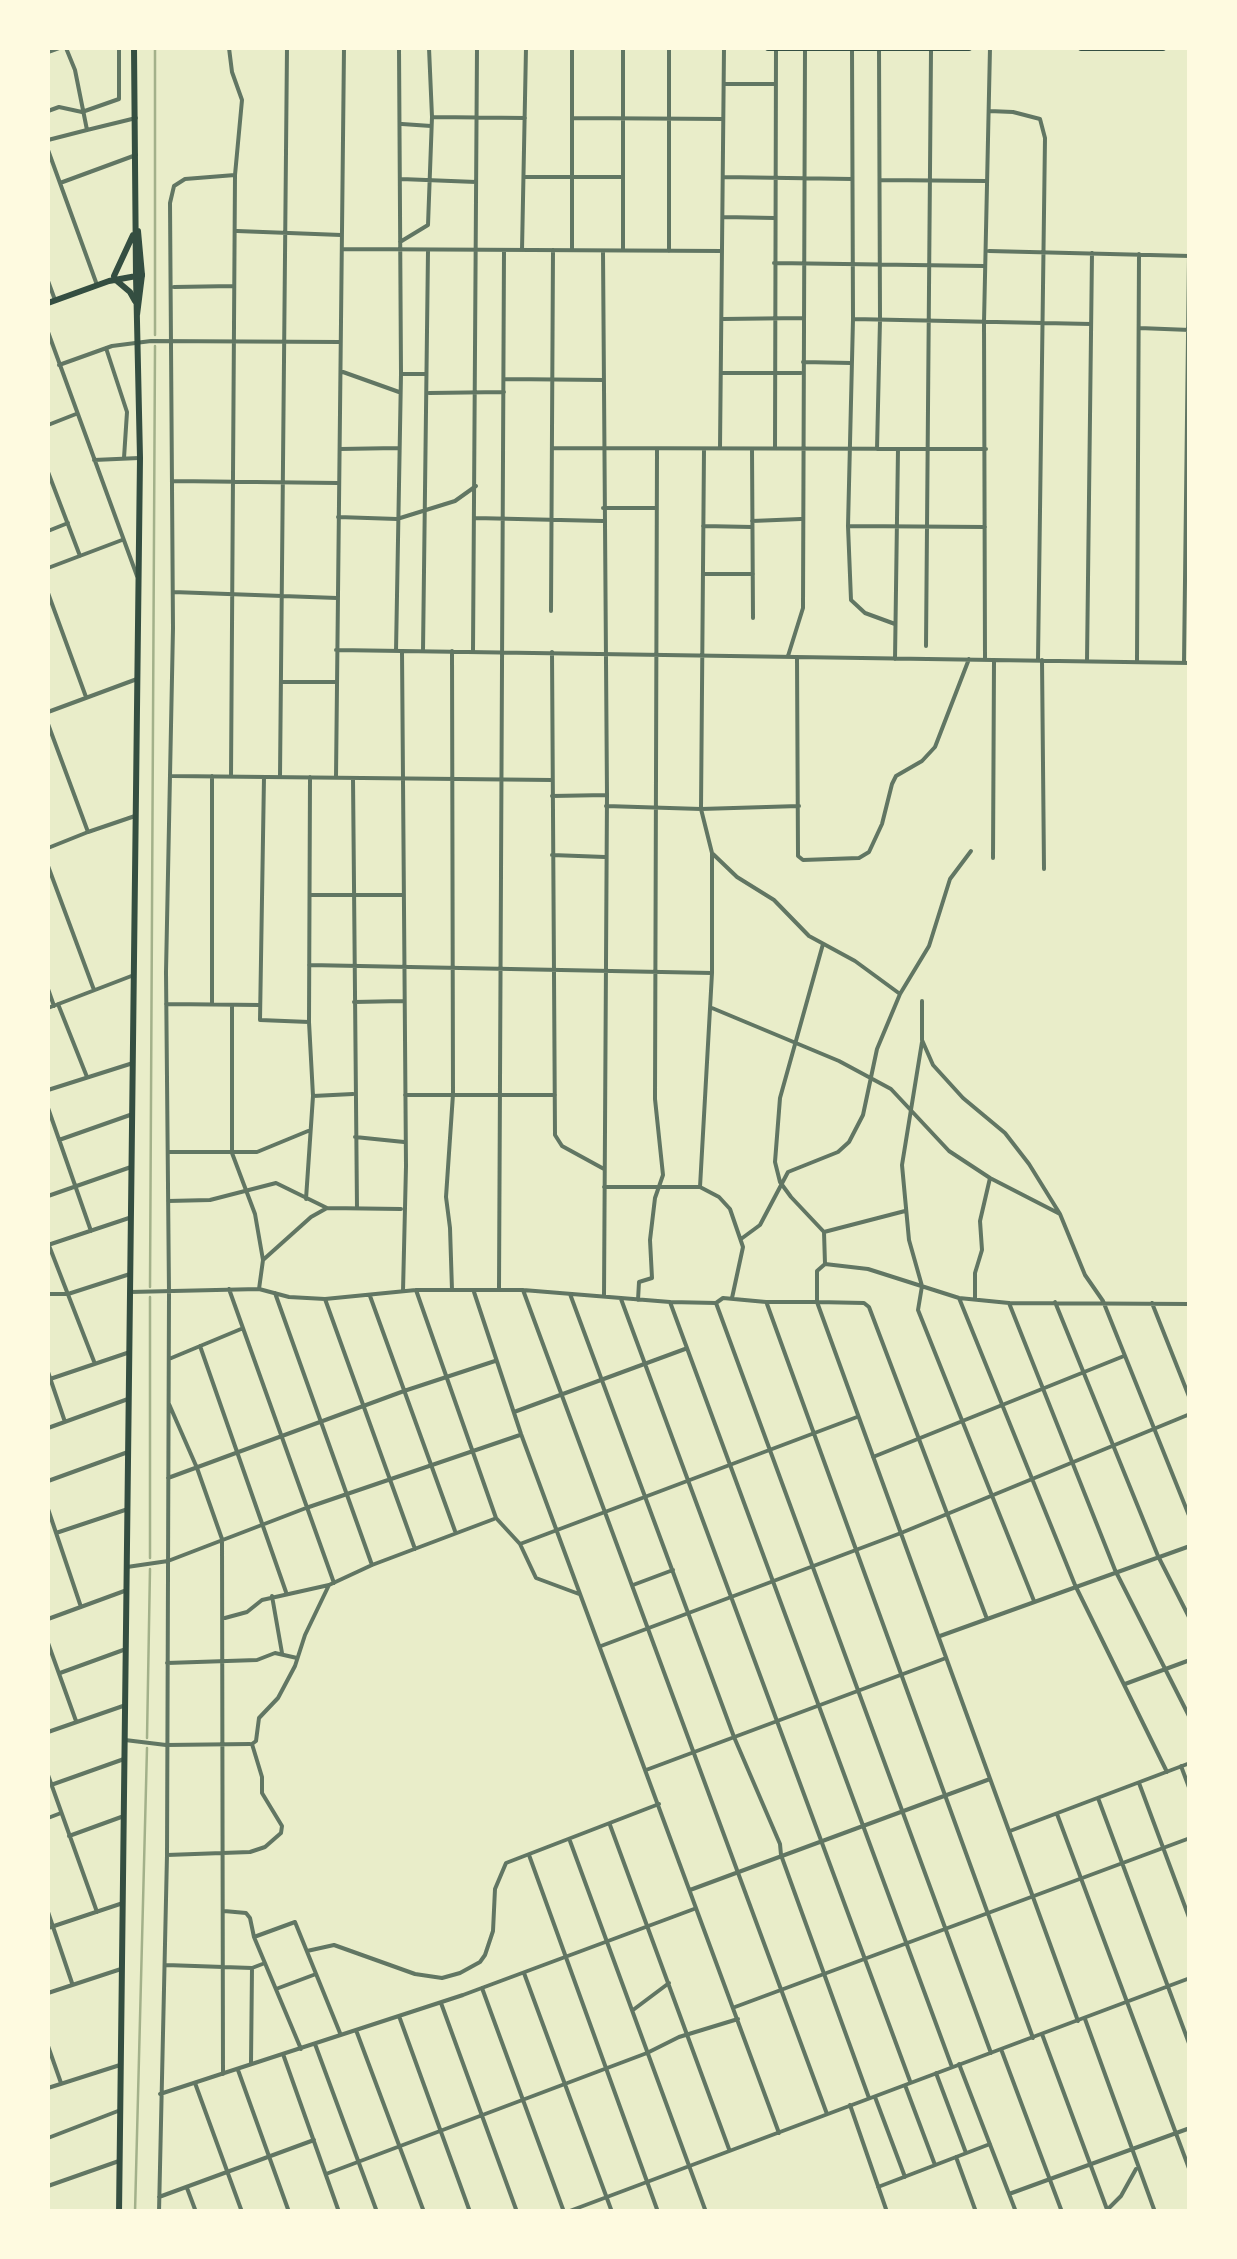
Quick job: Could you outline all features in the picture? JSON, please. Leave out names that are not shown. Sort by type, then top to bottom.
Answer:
[{"type":"main road","points":[[118,2212],[140,458],[134,48]]},
{"type":"main road","points":[[772,48],[969,48]]},
{"type":"main road","points":[[1082,48],[1163,48]]},
{"type":"main road","points":[[113,279],[136,227]]},
{"type":"main road","points":[[51,302],[139,266]]},
{"type":"main road","points":[[113,279],[139,275]]},
{"type":"main road","points":[[134,301],[139,275]]},
{"type":"main road","points":[[113,279],[127,289],[137,316]]},
{"type":"street","points":[[48,52],[58,48]]},
{"type":"street","points":[[66,48],[75,70],[87,130]]},
{"type":"street","points":[[48,111],[59,107],[82,112],[119,99],[119,48]]},
{"type":"street","points":[[229,48],[242,100],[235,175],[231,776]]},
{"type":"street","points":[[280,776],[287,48]]},
{"type":"street","points":[[336,778],[344,48]]},
{"type":"street","points":[[399,48],[402,124],[397,519],[405,966],[402,1291]]},
{"type":"street","points":[[400,242],[426,229],[432,117],[429,48]]},
{"type":"street","points":[[474,652],[477,48]]},
{"type":"street","points":[[522,250],[526,48]]},
{"type":"street","points":[[572,48],[572,250]]},
{"type":"street","points":[[623,48],[623,250]]},
{"type":"street","points":[[668,48],[669,251]]},
{"type":"street","points":[[720,450],[724,48]]},
{"type":"street","points":[[772,48],[775,449]]},
{"type":"street","points":[[788,656],[803,608],[804,48]]},
{"type":"street","points":[[852,48],[848,526],[852,600],[865,613],[896,624]]},
{"type":"street","points":[[876,449],[880,320],[879,48]]},
{"type":"street","points":[[985,660],[984,322],[990,48]]},
{"type":"street","points":[[926,646],[931,49]]},
{"type":"street","points":[[724,84],[775,84]]},
{"type":"street","points":[[990,111],[1040,119],[1045,138],[1040,660],[1044,869]]},
{"type":"street","points":[[432,117],[525,118]]},
{"type":"street","points":[[48,140],[136,118]]},
{"type":"street","points":[[572,118],[723,119]]},
{"type":"street","points":[[402,124],[431,126]]},
{"type":"street","points":[[48,150],[97,285]]},
{"type":"street","points":[[60,183],[137,155]]},
{"type":"street","points":[[159,2212],[168,1560],[166,1004],[173,592],[170,203],[174,186],[192,176],[235,175]]},
{"type":"street","points":[[524,177],[621,177]]},
{"type":"street","points":[[723,177],[852,178]]},
{"type":"street","points":[[401,180],[476,182]]},
{"type":"street","points":[[878,180],[986,181]]},
{"type":"street","points":[[722,217],[774,218]]},
{"type":"street","points":[[237,232],[341,235]]},
{"type":"street","points":[[341,248],[722,252]]},
{"type":"street","points":[[499,1290],[504,250]]},
{"type":"street","points":[[551,610],[553,250]]},
{"type":"street","points":[[603,250],[604,1297]]},
{"type":"street","points":[[424,651],[428,251]]},
{"type":"street","points":[[336,650],[1187,662],[1189,256],[987,251]]},
{"type":"street","points":[[1086,661],[1092,254]]},
{"type":"street","points":[[1137,662],[1139,254]]},
{"type":"street","points":[[774,262],[986,266]]},
{"type":"street","points":[[48,282],[51,302]]},
{"type":"street","points":[[172,287],[234,286]]},
{"type":"street","points":[[722,319],[803,318]]},
{"type":"street","points":[[852,319],[1091,324]]},
{"type":"street","points":[[1138,328],[1189,330]]},
{"type":"street","points":[[48,332],[139,581]]},
{"type":"street","points":[[59,365],[106,348],[172,340],[340,342]]},
{"type":"street","points":[[106,348],[126,406],[124,458]]},
{"type":"street","points":[[803,362],[851,363]]},
{"type":"street","points":[[341,371],[400,392]]},
{"type":"street","points":[[400,374],[426,374]]},
{"type":"street","points":[[721,374],[802,374]]},
{"type":"street","points":[[505,378],[604,380]]},
{"type":"street","points":[[427,393],[504,392]]},
{"type":"street","points":[[48,426],[77,414]]},
{"type":"street","points":[[340,449],[398,448]]},
{"type":"street","points":[[552,448],[986,449]]},
{"type":"street","points":[[638,1300],[639,1283],[652,1278],[650,1240],[663,1175],[654,1099],[656,449]]},
{"type":"street","points":[[700,1187],[712,973],[712,854],[701,809],[704,449]]},
{"type":"street","points":[[752,449],[753,618]]},
{"type":"street","points":[[895,658],[898,449]]},
{"type":"street","points":[[94,460],[140,458]]},
{"type":"street","points":[[48,472],[80,556]]},
{"type":"street","points":[[172,481],[338,483]]},
{"type":"street","points":[[338,517],[397,519],[454,501],[476,486]]},
{"type":"street","points":[[603,508],[656,508]]},
{"type":"street","points":[[474,518],[603,520]]},
{"type":"street","points":[[703,526],[801,520]]},
{"type":"street","points":[[48,531],[68,523]]},
{"type":"street","points":[[848,526],[986,527]]},
{"type":"street","points":[[48,568],[122,540]]},
{"type":"street","points":[[704,574],[753,574]]},
{"type":"street","points":[[173,592],[337,598]]},
{"type":"street","points":[[48,594],[86,697]]},
{"type":"street","points":[[452,652],[454,968],[446,1197],[452,1290]]},
{"type":"street","points":[[552,652],[554,1095],[558,1142],[604,1168]]},
{"type":"street","points":[[797,657],[800,859],[864,856],[878,835],[896,776],[922,761],[935,747],[968,659]]},
{"type":"street","points":[[993,858],[994,660]]},
{"type":"street","points":[[48,712],[138,678]]},
{"type":"street","points":[[281,682],[336,682]]},
{"type":"street","points":[[48,724],[88,832]]},
{"type":"street","points":[[48,756],[58,752]]},
{"type":"street","points":[[170,776],[552,780]]},
{"type":"street","points":[[212,776],[212,1004]]},
{"type":"street","points":[[264,776],[261,1021],[308,1022]]},
{"type":"street","points":[[306,1199],[313,1096],[308,1022],[310,777]]},
{"type":"street","points":[[353,778],[356,1208]]},
{"type":"street","points":[[552,796],[606,795]]},
{"type":"street","points":[[606,806],[799,806]]},
{"type":"street","points":[[48,848],[135,816]]},
{"type":"street","points":[[741,1239],[760,1225],[780,1182],[792,1168],[844,1148],[860,1122],[877,1049],[900,994],[928,946],[950,878],[971,851]]},
{"type":"street","points":[[712,854],[774,900],[809,936],[900,994]]},
{"type":"street","points":[[552,855],[605,857]]},
{"type":"street","points":[[48,866],[94,990]]},
{"type":"street","points":[[310,895],[404,895]]},
{"type":"street","points":[[823,944],[784,1081],[774,1146],[780,1182],[824,1232],[825,1264]]},
{"type":"street","points":[[309,965],[712,973]]},
{"type":"street","points":[[53,1006],[134,975]]},
{"type":"street","points":[[48,989],[86,1076]]},
{"type":"street","points":[[354,1002],[403,1001]]},
{"type":"street","points":[[922,1001],[922,1040],[902,1165],[911,1250],[922,1286],[918,1310],[1034,1601]]},
{"type":"street","points":[[166,1004],[260,1005]]},
{"type":"street","points":[[232,1005],[232,1153],[255,1214],[263,1260],[259,1288]]},
{"type":"street","points":[[710,1007],[870,1078],[898,1095],[935,1139],[990,1178],[1060,1214]]},
{"type":"street","points":[[922,1040],[938,1072],[1017,1147],[1060,1214],[1080,1264],[1102,1302],[1190,1518]]},
{"type":"street","points":[[48,1090],[134,1063]]},
{"type":"street","points":[[313,1096],[354,1094]]},
{"type":"street","points":[[404,1095],[554,1095]]},
{"type":"street","points":[[48,1108],[91,1231]]},
{"type":"street","points":[[59,1140],[132,1114]]},
{"type":"street","points":[[168,1152],[257,1152],[308,1131]]},
{"type":"street","points":[[355,1137],[404,1142]]},
{"type":"street","points":[[48,1196],[132,1167]]},
{"type":"street","points":[[975,1299],[982,1250],[980,1221],[990,1178]]},
{"type":"street","points":[[168,1201],[210,1200],[279,1183],[327,1208],[403,1209]]},
{"type":"street","points":[[604,1187],[700,1187],[725,1202],[741,1239],[743,1254],[732,1300]]},
{"type":"street","points":[[263,1260],[311,1217],[327,1208]]},
{"type":"street","points":[[824,1232],[905,1211]]},
{"type":"street","points":[[95,1364],[48,1244],[131,1218]]},
{"type":"street","points":[[1078,2022],[817,1302],[817,1271],[825,1264],[868,1269],[959,1298],[1008,1303],[1190,1304]]},
{"type":"street","points":[[48,1294],[68,1294],[130,1274]]},
{"type":"street","points":[[125,1740],[166,1746],[256,1742],[260,1718],[278,1698],[331,1584],[229,1288]]},
{"type":"street","points":[[130,1292],[259,1288],[326,1299],[416,1290],[523,1290],[670,1302],[716,1303],[724,1298],[867,1304],[987,1619]]},
{"type":"street","points":[[416,1290],[496,1518],[520,1544],[536,1578],[580,1594]]},
{"type":"street","points":[[473,1290],[521,1434],[779,2133]]},
{"type":"street","points":[[523,1290],[826,2114]]},
{"type":"street","points":[[275,1293],[372,1565]]},
{"type":"street","points":[[570,1294],[734,1736],[780,1844],[780,1855],[823,1976],[905,2176]]},
{"type":"street","points":[[370,1296],[455,1533]]},
{"type":"street","points":[[959,1298],[1074,1585],[1167,1772]]},
{"type":"street","points":[[326,1299],[415,1549]]},
{"type":"street","points":[[621,1299],[777,1720],[935,2165]]},
{"type":"street","points":[[670,1302],[952,2067]]},
{"type":"street","points":[[766,1302],[1033,2038]]},
{"type":"street","points":[[1055,1302],[1158,1556],[1190,1620]]},
{"type":"street","points":[[716,1303],[991,2053]]},
{"type":"street","points":[[1008,1303],[1116,1570],[1190,1718]]},
{"type":"street","points":[[1152,1303],[1190,1399]]},
{"type":"street","points":[[168,1359],[240,1329]]},
{"type":"street","points":[[200,1346],[286,1592]]},
{"type":"street","points":[[514,1412],[686,1349]]},
{"type":"street","points":[[50,1379],[130,1352]]},
{"type":"street","points":[[873,1457],[1125,1356]]},
{"type":"street","points":[[168,1478],[404,1391],[495,1362]]},
{"type":"street","points":[[48,1372],[66,1422]]},
{"type":"street","points":[[48,1428],[129,1399]]},
{"type":"street","points":[[168,1401],[222,1539],[224,2074]]},
{"type":"street","points":[[601,1646],[901,1534],[1190,1414]]},
{"type":"street","points":[[520,1544],[858,1417]]},
{"type":"street","points":[[127,1567],[168,1560],[521,1434]]},
{"type":"street","points":[[48,1482],[128,1452]]},
{"type":"street","points":[[56,1533],[128,1508]]},
{"type":"street","points":[[48,1509],[81,1606]]},
{"type":"street","points":[[224,1618],[247,1612],[272,1596],[331,1584],[496,1518]]},
{"type":"street","points":[[938,1637],[1190,1546]]},
{"type":"street","points":[[632,1585],[673,1570]]},
{"type":"street","points":[[48,1618],[126,1590]]},
{"type":"street","points":[[272,1596],[282,1653]]},
{"type":"street","points":[[48,1643],[76,1721]]},
{"type":"street","points":[[59,1674],[126,1650]]},
{"type":"street","points":[[167,1663],[257,1660],[282,1653],[297,1658]]},
{"type":"street","points":[[645,1770],[946,1658]]},
{"type":"street","points":[[1124,1684],[1190,1660]]},
{"type":"street","points":[[48,1732],[125,1706]]},
{"type":"street","points":[[166,1855],[258,1850],[278,1837],[282,1829],[262,1793],[262,1777],[252,1744]]},
{"type":"street","points":[[51,1785],[124,1758]]},
{"type":"street","points":[[1010,1831],[1190,1763]]},
{"type":"street","points":[[1181,1766],[1190,1790]]},
{"type":"street","points":[[48,1775],[97,1912]]},
{"type":"street","points":[[690,1890],[990,1779]]},
{"type":"street","points":[[1140,1783],[1190,1920]]},
{"type":"street","points":[[1098,1798],[1190,2046]]},
{"type":"street","points":[[306,1951],[334,1945],[415,1974],[442,1978],[460,1973],[485,1955],[493,1931],[495,1888],[506,1863],[659,1804]]},
{"type":"street","points":[[48,1818],[61,1813]]},
{"type":"street","points":[[1057,1814],[1190,2171]]},
{"type":"street","points":[[69,1836],[124,1816]]},
{"type":"street","points":[[610,1825],[730,2151]]},
{"type":"street","points":[[733,2008],[1190,1838]]},
{"type":"street","points":[[570,1841],[706,2212]]},
{"type":"street","points":[[530,1855],[658,2212]]},
{"type":"street","points":[[50,1928],[123,1902]]},
{"type":"street","points":[[160,2094],[441,2003],[696,1908]]},
{"type":"street","points":[[48,1912],[50,1928],[73,1984]]},
{"type":"street","points":[[224,1912],[248,1915],[300,2048]]},
{"type":"street","points":[[254,1937],[294,1921],[341,2035]]},
{"type":"street","points":[[164,1965],[252,1968],[265,1963]]},
{"type":"street","points":[[251,2064],[252,1968]]},
{"type":"street","points":[[48,1993],[121,1970]]},
{"type":"street","points":[[524,1973],[612,2212]]},
{"type":"street","points":[[276,1989],[316,1974]]},
{"type":"street","points":[[482,1988],[566,2212],[1190,1978]]},
{"type":"street","points":[[632,2011],[669,1983]]},
{"type":"street","points":[[441,2003],[517,2212]]},
{"type":"street","points":[[399,2016],[470,2212]]},
{"type":"street","points":[[326,2174],[738,2019]]},
{"type":"street","points":[[1085,2019],[1155,2212]]},
{"type":"street","points":[[356,2030],[424,2212]]},
{"type":"street","points":[[1042,2034],[1108,2210],[1138,2166]]},
{"type":"street","points":[[315,2044],[377,2212]]},
{"type":"street","points":[[48,2046],[62,2084]]},
{"type":"street","points":[[1001,2049],[1062,2212]]},
{"type":"street","points":[[283,2054],[339,2212]]},
{"type":"street","points":[[960,2064],[1016,2212]]},
{"type":"street","points":[[48,2088],[120,2065]]},
{"type":"street","points":[[238,2069],[289,2212]]},
{"type":"street","points":[[936,2072],[966,2153]]},
{"type":"street","points":[[195,2083],[242,2212]]},
{"type":"street","points":[[850,2105],[887,2212]]},
{"type":"street","points":[[48,2138],[120,2110]]},
{"type":"street","points":[[1009,2194],[1190,2128]]},
{"type":"street","points":[[158,2198],[314,2140]]},
{"type":"street","points":[[878,2187],[990,2144]]},
{"type":"street","points":[[956,2157],[976,2212]]},
{"type":"street","points":[[48,2184],[119,2160]]},
{"type":"street","points":[[186,2186],[196,2212]]},
{"type":"waterway","points":[[155,48],[155,335]]},
{"type":"waterway","points":[[150,1287],[155,346]]},
{"type":"waterway","points":[[150,1297],[150,1558]]},
{"type":"waterway","points":[[147,1738],[150,1569]]},
{"type":"waterway","points":[[135,2212],[147,1748]]}]
